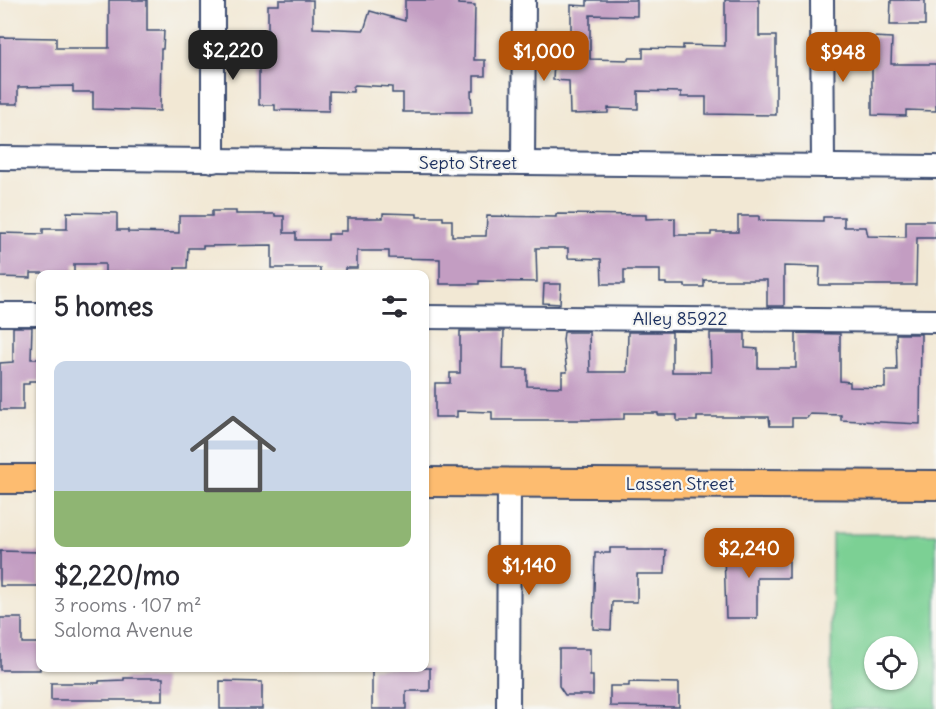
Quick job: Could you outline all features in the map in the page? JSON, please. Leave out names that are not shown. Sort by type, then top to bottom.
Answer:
[{"type":"main road","points":[[0,479],[36,479]]},
{"type":"main road","name":"Lassen Street","points":[[429,482],[936,485]]},
{"type":"street","points":[[213,0],[213,161]]},
{"type":"street","points":[[523,163],[524,0]]},
{"type":"street","points":[[822,0],[823,166]]},
{"type":"street","name":"Septo Street","points":[[0,158],[936,167]]},
{"type":"street","points":[[0,314],[36,314]]},
{"type":"street","name":"Alley 85922","points":[[429,317],[936,321]]},
{"type":"street","points":[[508,709],[509,483]]},
{"type":"green space","points":[[832,534],[936,534],[936,709],[831,709]]},
{"type":"building","points":[[109,0],[147,0],[147,31],[164,31],[163,49],[161,49],[160,111],[93,109],[93,92],[73,92],[73,86],[18,87],[18,104],[0,104],[0,37],[56,38],[56,48],[109,48]]},
{"type":"building","points":[[279,0],[313,0],[313,28],[364,30],[370,11],[405,21],[405,0],[458,0],[458,4],[475,5],[474,60],[485,60],[485,76],[474,76],[474,91],[471,91],[472,112],[403,112],[403,93],[392,93],[392,87],[355,85],[353,92],[329,91],[329,111],[275,110],[275,105],[259,105],[259,33],[268,33],[268,5],[279,5]]},
{"type":"building","points":[[587,0],[637,0],[637,16],[590,15],[590,59],[628,60],[628,58],[643,58],[643,48],[683,49],[683,45],[725,46],[725,0],[759,0],[759,36],[776,36],[776,115],[706,114],[706,97],[681,97],[681,92],[638,91],[638,109],[608,108],[608,113],[570,114],[569,81],[553,80],[554,62],[571,63],[571,5],[587,6]]},
{"type":"building","points":[[891,0],[925,0],[925,25],[890,25]]},
{"type":"building","points":[[872,37],[892,38],[891,64],[936,64],[936,111],[906,110],[906,116],[872,115]]},
{"type":"building","points":[[212,211],[236,211],[236,214],[284,216],[284,233],[296,233],[296,240],[328,240],[328,234],[340,234],[340,231],[347,231],[347,218],[383,218],[383,213],[417,214],[417,217],[443,217],[443,220],[452,220],[452,236],[486,236],[487,216],[556,217],[556,214],[646,215],[646,219],[675,218],[675,235],[738,232],[738,216],[759,216],[759,220],[823,221],[823,217],[844,217],[844,227],[866,227],[868,236],[906,237],[906,221],[936,221],[936,238],[917,238],[916,285],[819,285],[820,267],[784,266],[784,306],[767,306],[767,280],[704,280],[704,287],[685,287],[685,285],[660,283],[660,270],[624,270],[624,284],[602,284],[601,259],[568,258],[568,248],[536,248],[537,282],[479,281],[479,284],[440,284],[440,259],[389,258],[389,251],[357,251],[357,268],[345,268],[345,270],[272,268],[272,245],[188,248],[187,268],[175,268],[175,270],[105,270],[105,264],[74,264],[74,270],[36,270],[36,273],[31,273],[31,278],[0,277],[0,233],[43,234],[43,229],[67,229],[67,212],[117,213],[117,230],[128,230],[128,232],[179,233],[179,216],[212,216]]},
{"type":"building","points":[[544,284],[561,284],[560,304],[543,303]]},
{"type":"building","points":[[13,327],[32,327],[31,359],[36,359],[36,381],[23,384],[23,410],[0,410],[0,363],[13,362]]},
{"type":"building","points":[[460,331],[504,331],[503,369],[527,369],[527,386],[562,387],[562,372],[567,372],[564,332],[589,332],[590,372],[627,372],[628,332],[672,332],[672,372],[711,372],[710,333],[745,333],[745,348],[758,349],[758,368],[796,368],[796,333],[840,334],[840,381],[850,382],[850,387],[885,388],[885,370],[897,370],[896,334],[921,334],[920,424],[841,420],[841,415],[810,414],[807,418],[792,418],[792,426],[770,426],[769,417],[697,417],[697,421],[677,421],[677,415],[658,415],[658,413],[624,413],[624,419],[589,420],[492,420],[492,412],[457,411],[457,417],[435,417],[435,383],[450,383],[450,373],[460,373]]},
{"type":"building","points":[[754,546],[770,547],[770,561],[789,561],[789,578],[757,578],[757,618],[726,618],[724,552],[754,550]]},
{"type":"building","points":[[610,548],[666,550],[665,574],[637,574],[637,602],[612,602],[611,630],[593,629],[595,553],[610,553]]},
{"type":"building","points":[[0,551],[36,552],[36,586],[0,586]]},
{"type":"building","points":[[0,618],[22,618],[22,643],[36,643],[36,670],[0,670]]},
{"type":"building","points":[[559,649],[590,649],[593,695],[565,695],[559,686]]},
{"type":"building","points":[[430,668],[430,691],[406,691],[406,709],[372,709],[372,672],[429,672]]},
{"type":"building","points":[[124,678],[163,678],[163,700],[51,700],[51,683],[99,683],[99,681],[124,680]]},
{"type":"building","points":[[220,681],[262,682],[262,709],[220,709]]},
{"type":"building","points":[[629,682],[679,683],[679,707],[610,706],[610,686],[629,686]]}]
